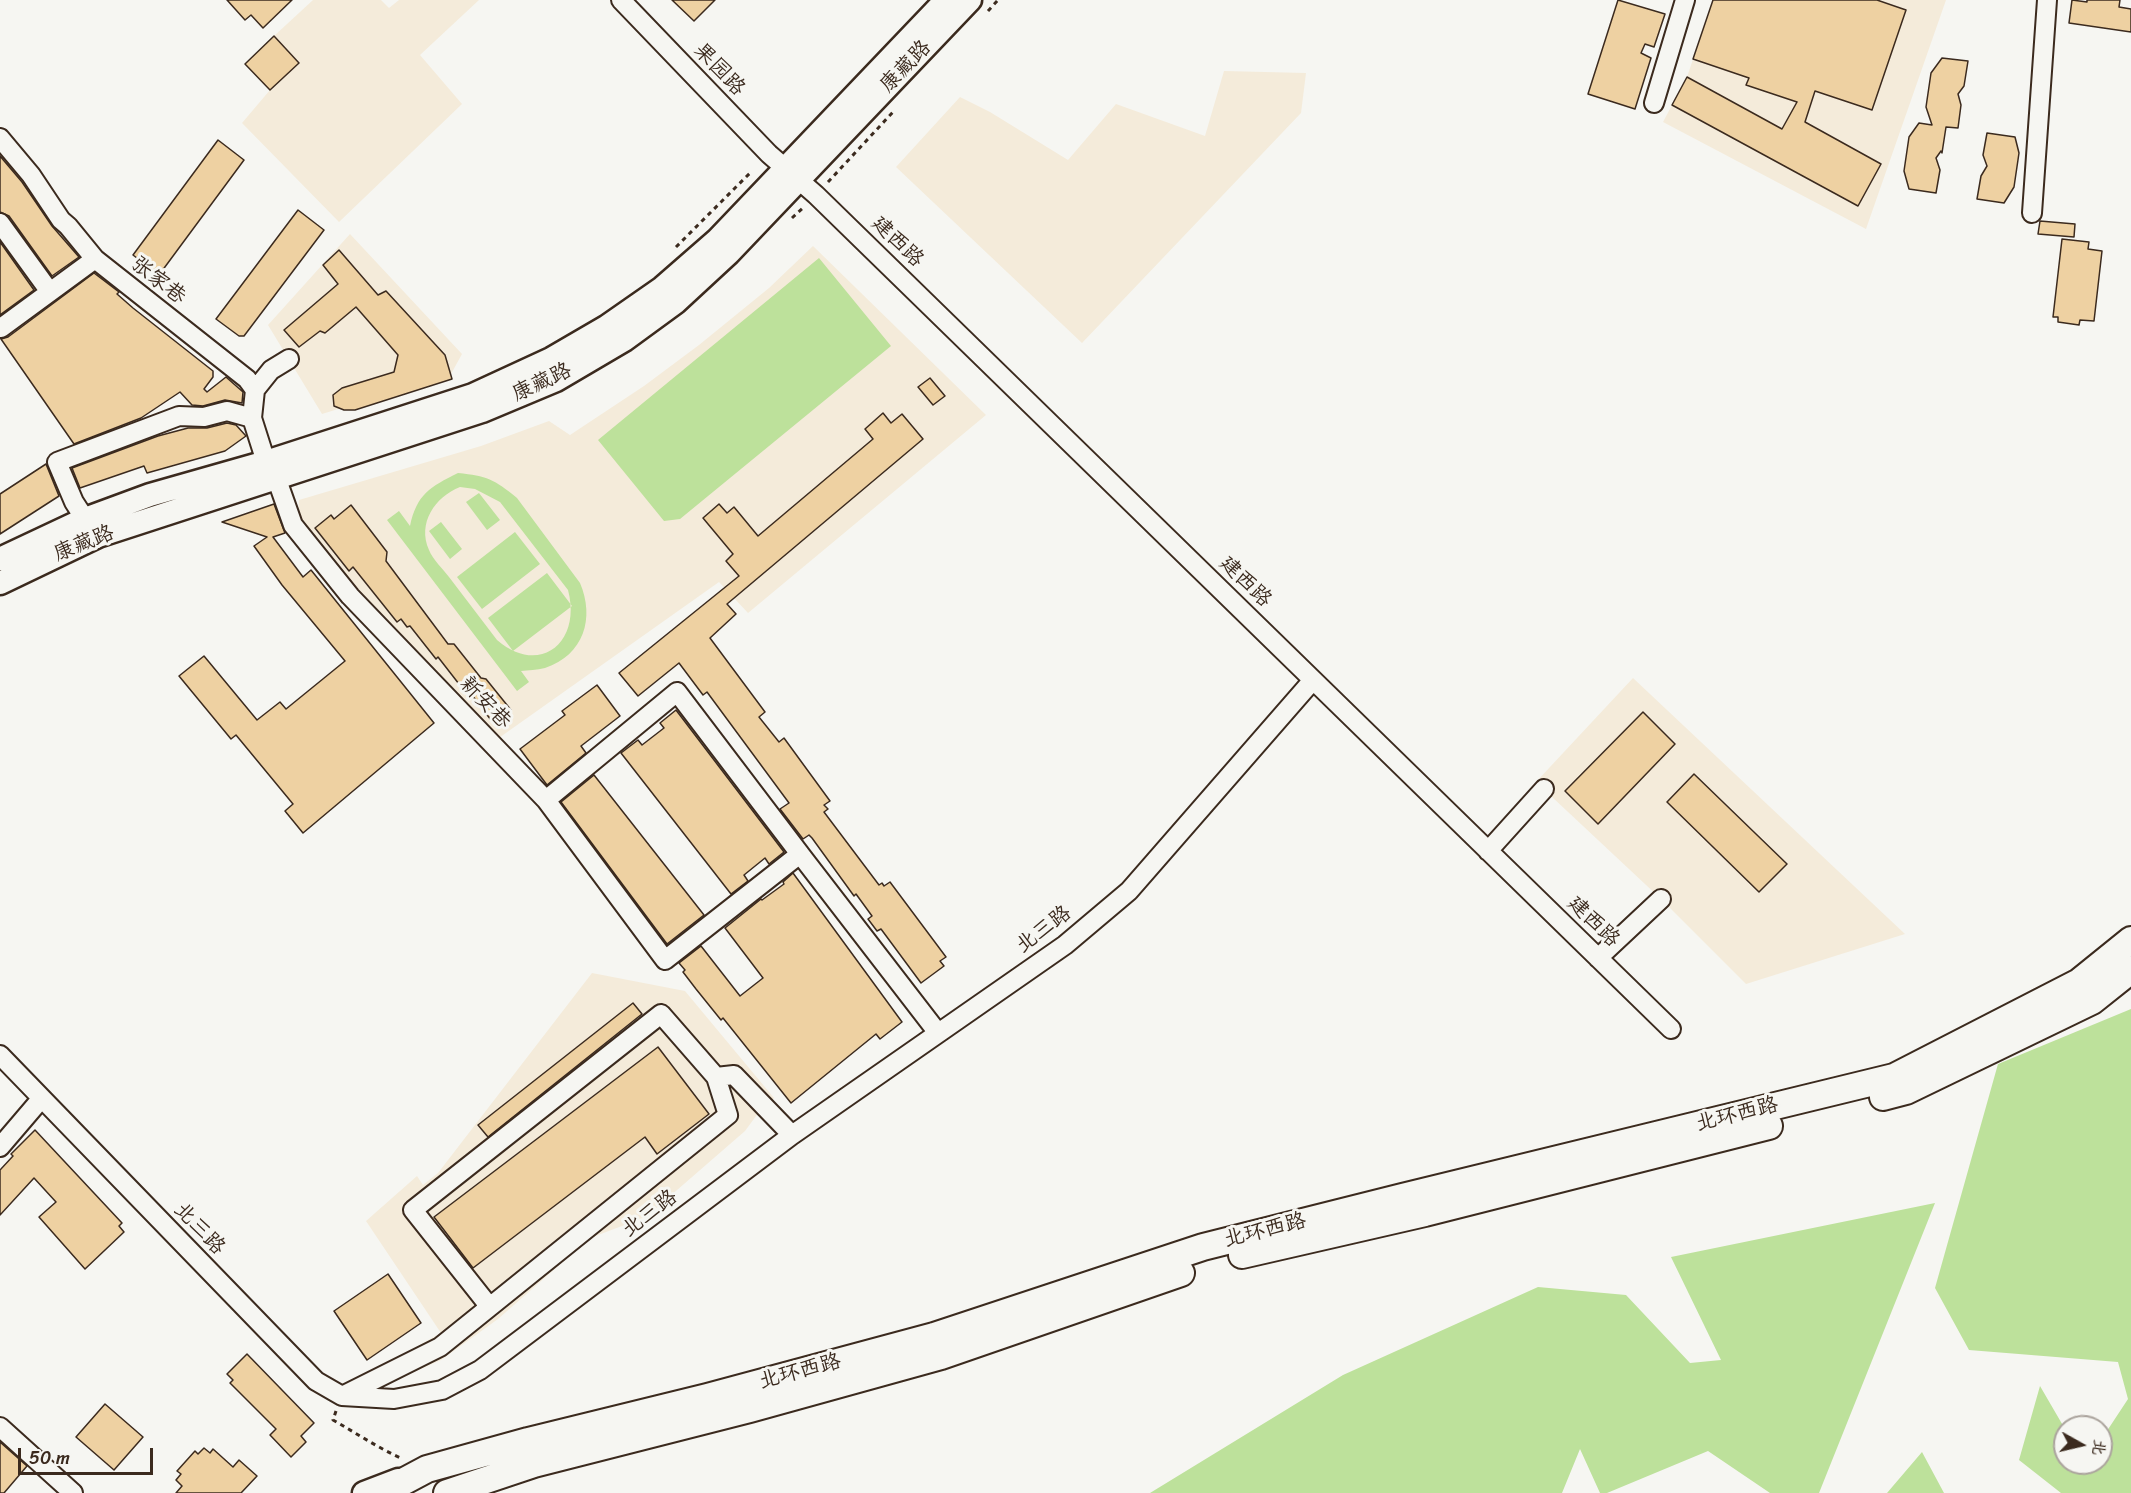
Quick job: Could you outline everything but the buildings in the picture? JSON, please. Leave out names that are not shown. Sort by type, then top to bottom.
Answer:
[{"type":"highway","name":"北环西路","points":[[382,1493],[428,1469],[934,1336],[1203,1247],[1894,1077],[2079,982],[2131,940]]},
{"type":"highway","name":"北环西路","points":[[447,1493],[534,1464],[750,1409],[941,1356],[1212,1262],[1425,1213],[1906,1091],[2092,1001],[2131,970]]},
{"type":"main road","name":"康藏路","points":[[13,575],[98,536],[472,395],[551,358],[606,327],[662,288],[717,240],[946,0]]},
{"type":"main road","name":"康藏路","points":[[785,168],[970,0]]},
{"type":"main road","name":"康藏路","points":[[0,559],[85,519],[150,495],[271,470]]},
{"type":"main road","points":[[364,1493],[428,1469]]},
{"type":"street","name":"果园路","points":[[621,0],[785,168]]},
{"type":"street","points":[[1654,104],[1685,0]]},
{"type":"street","points":[[2032,213],[2047,0]]},
{"type":"street","name":"张家巷","points":[[0,138],[7,153],[95,259],[247,379],[255,390]]},
{"type":"street","name":"建西路","points":[[785,168],[1671,1029]]},
{"type":"street","points":[[0,224],[50,292]]},
{"type":"street","points":[[1,328],[95,259]]},
{"type":"street","points":[[271,470],[252,418],[255,390],[270,365],[289,359]]},
{"type":"street","points":[[85,519],[74,502],[57,462],[179,416],[204,417],[227,411],[252,418]]},
{"type":"street","name":"新安巷","points":[[271,470],[293,525],[350,596],[546,800],[665,960],[800,854]]},
{"type":"street","name":"北三路","points":[[4,1066],[41,1099],[316,1381],[342,1396],[394,1399],[441,1390],[480,1370],[792,1135],[1065,945],[1129,891],[1313,680]]},
{"type":"street","points":[[546,800],[677,692],[938,1034]]},
{"type":"street","points":[[1488,850],[1544,789]]},
{"type":"street","points":[[1598,958],[1661,899]]},
{"type":"street","points":[[342,1396],[440,1347],[728,1115],[716,1077],[661,1014],[413,1210],[489,1306]]},
{"type":"street","points":[[716,1077],[734,1075],[792,1135]]},
{"type":"street","points":[[0,1147],[41,1099]]},
{"type":"street","points":[[0,1427],[73,1493]]},
{"type":"path","points":[[672,251],[785,168]]},
{"type":"path","points":[[342,1396],[333,1420],[380,1449],[428,1469]]},
{"type":"shaded area","points":[[313,0],[381,0],[389,8],[399,0],[479,0],[420,55],[462,104],[339,222],[242,123],[270,90],[298,63],[274,36]]},
{"type":"shaded area","points":[[1713,0],[1946,0],[1866,229],[1663,122],[1687,77]]},
{"type":"shaded area","points":[[1224,71],[1306,73],[1301,113],[1082,343],[896,167],[960,97],[990,112],[1068,160],[1116,104],[1205,136]]},
{"type":"shaded area","points":[[350,234],[462,354],[451,374],[322,414],[268,325]]},
{"type":"shaded area","points":[[813,246],[986,415],[748,613],[719,582],[496,740],[316,547],[298,514],[299,500],[481,446],[549,421],[570,435],[644,386],[699,345],[769,288]]},
{"type":"shaded area","points":[[1633,678],[1905,934],[1746,984],[1661,899],[1536,782]]},
{"type":"shaded area","points":[[592,973],[685,991],[774,1098],[759,1112],[745,1131],[646,1217],[590,1238],[498,1319],[441,1360],[389,1383],[379,1368],[441,1333],[366,1221],[417,1176],[423,1185],[438,1173]]},
{"type":"green space","points":[[819,258],[891,346],[680,519],[664,521],[598,440]]},
{"type":"green space","points":[[458,473],[483,477],[517,498],[580,583],[586,609],[586,622],[577,645],[558,662],[545,668],[521,671],[529,682],[517,691],[387,520],[399,511],[410,526],[421,499],[432,487]],"holes":[[[460,487],[475,489],[500,502],[568,590],[571,609],[569,625],[563,638],[554,648],[542,654],[528,655],[513,651],[497,640],[429,550],[425,530],[436,504],[451,491]]]},
{"type":"green space","points":[[479,493],[500,520],[487,530],[466,502]]},
{"type":"green space","points":[[441,522],[462,549],[450,559],[429,531]]},
{"type":"green space","points":[[515,532],[540,564],[482,609],[457,577]]},
{"type":"green space","points":[[547,573],[572,606],[513,651],[488,618]]},
{"type":"green space","points":[[2131,1009],[2131,1493],[2061,1493],[2019,1460],[2040,1386],[2057,1415],[2053,1415],[2053,1475],[2113,1475],[2113,1422],[2128,1399],[2118,1362],[1969,1350],[1935,1288],[1998,1064]]},
{"type":"green space","points":[[1935,1203],[1819,1493],[1770,1493],[1708,1451],[1607,1493],[1600,1493],[1580,1449],[1562,1493],[1150,1493],[1343,1375],[1538,1287],[1626,1295],[1690,1363],[1721,1360],[1671,1257]]},
{"type":"green space","points":[[1922,1452],[1944,1493],[1887,1493]]}]
